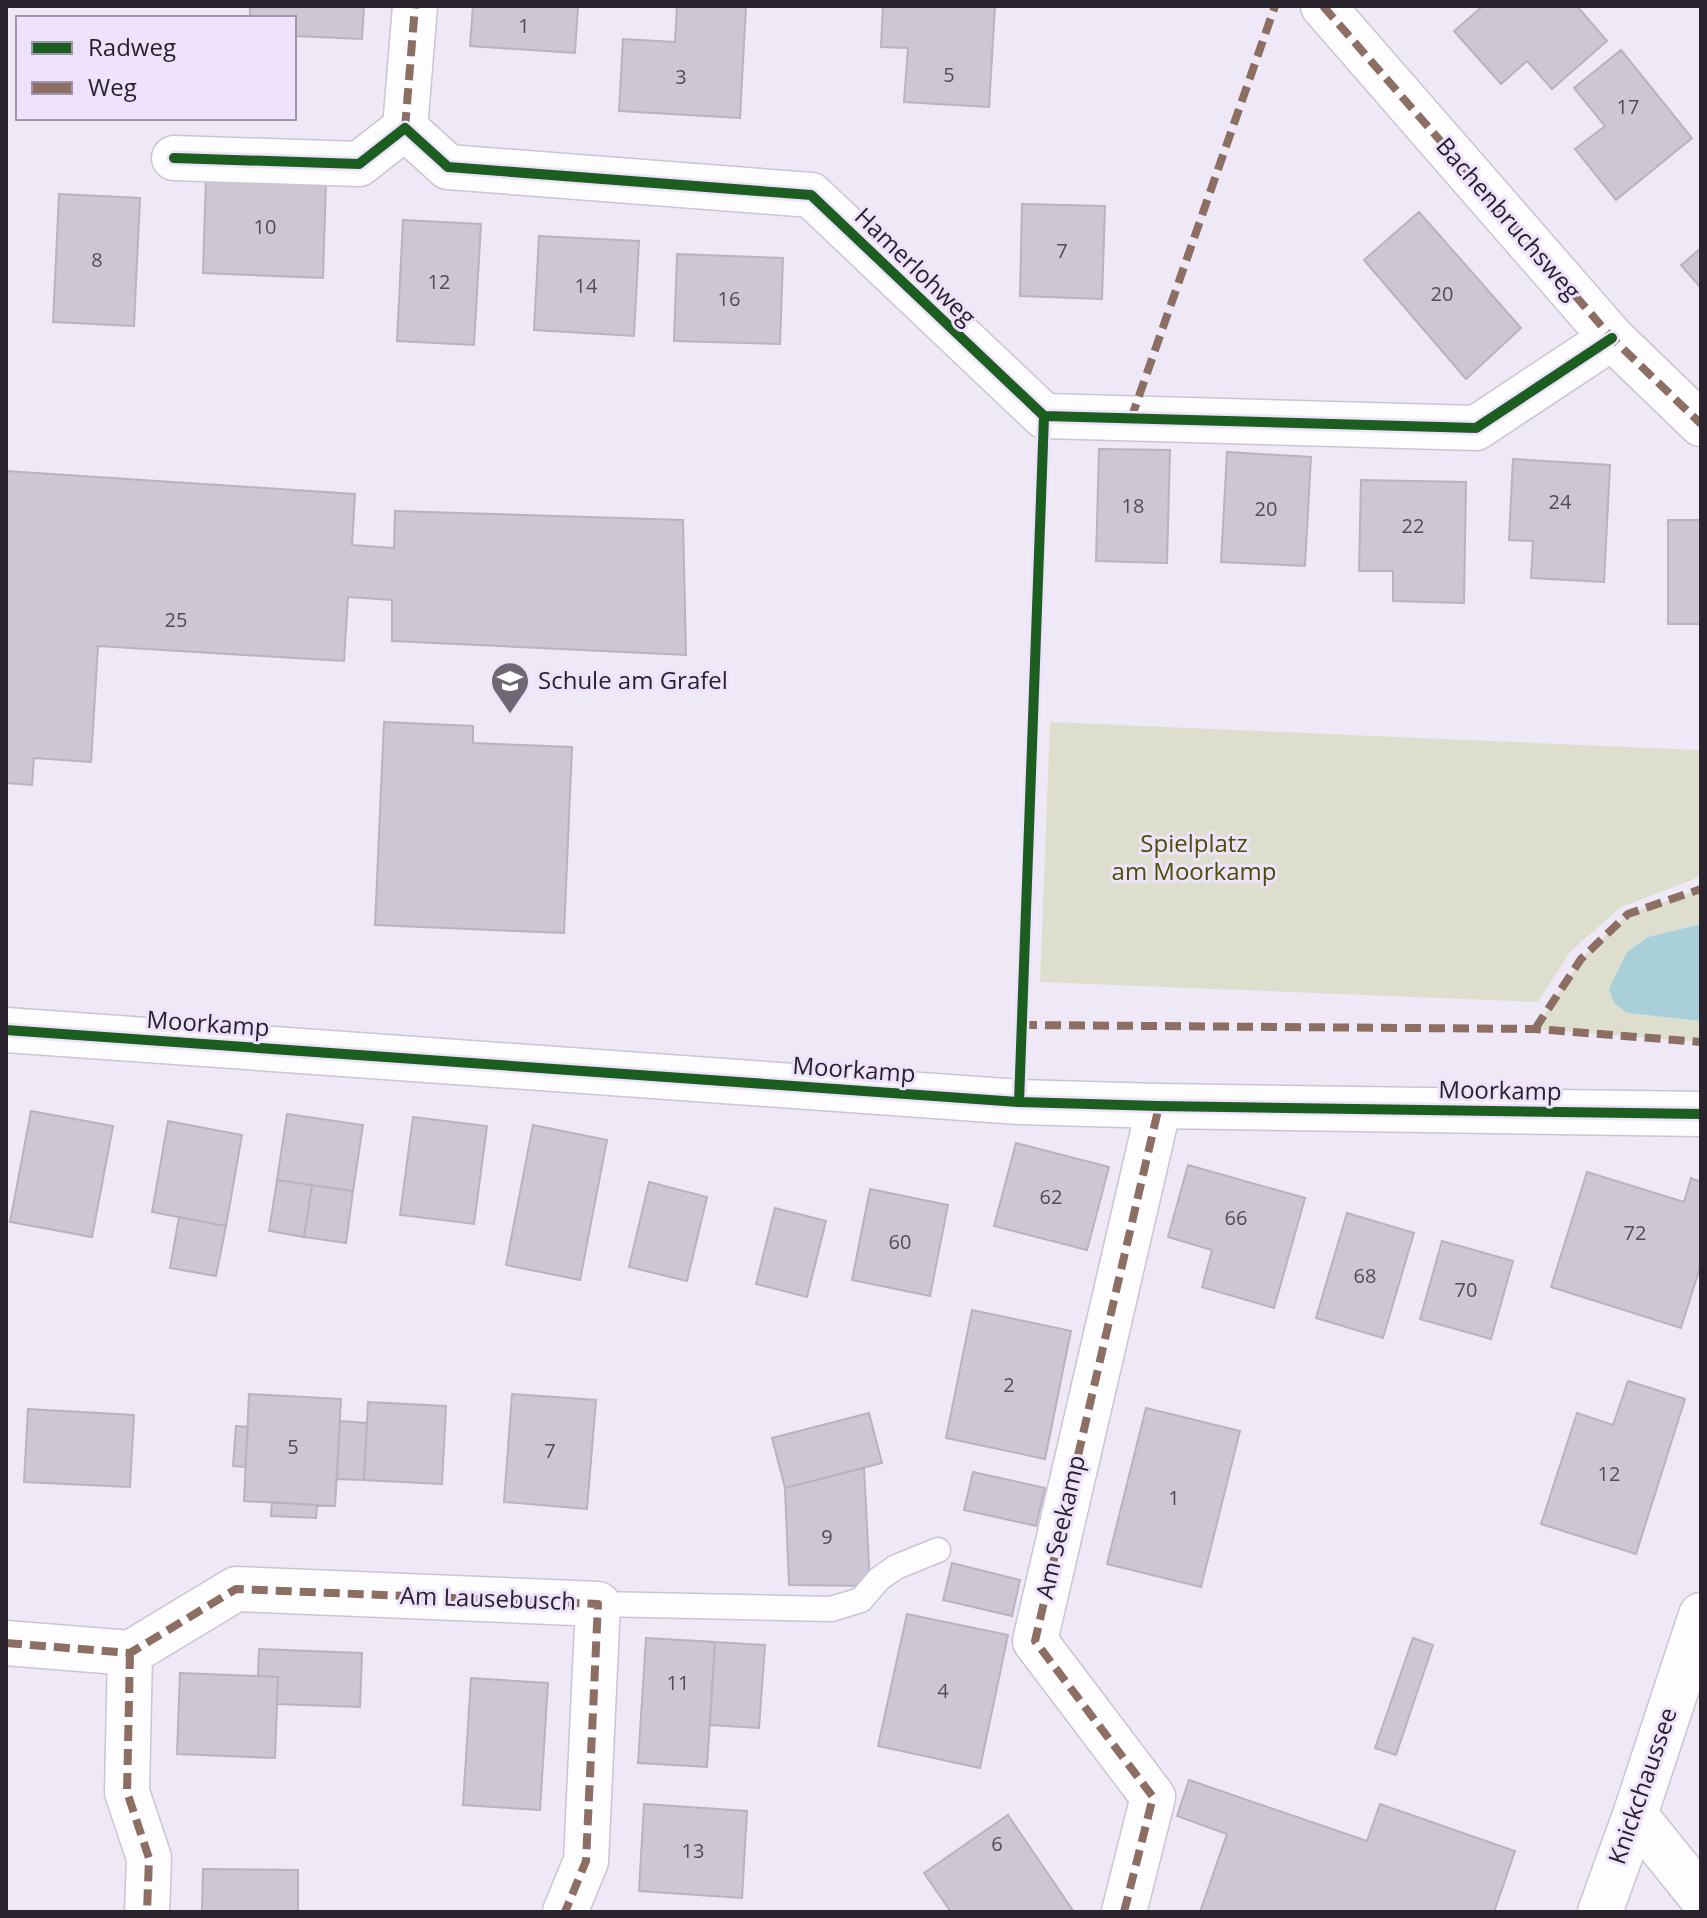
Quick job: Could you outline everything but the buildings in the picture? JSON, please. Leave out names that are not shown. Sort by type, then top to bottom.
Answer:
[{"type":"street","points":[[174,158],[359,164],[405,128],[415,6]]},
{"type":"street","name":"Bachenbruchsweg","points":[[1323,6],[1612,338],[1701,424]]},
{"type":"street","name":"Hamerlohweg","points":[[405,128],[448,167],[811,195],[1044,416],[1476,428],[1612,338]]},
{"type":"street","name":"Moorkamp","points":[[6,1030],[1019,1102],[1701,1114]]},
{"type":"street","name":"Am Seekamp","points":[[1124,1912],[1153,1797],[1035,1641],[1159,1106]]},
{"type":"street","name":"Am Lausebusch","points":[[130,1653],[236,1589],[598,1604],[586,1861],[565,1912]]},
{"type":"street","name":"Knickchaussee","points":[[1600,1912],[1701,1615]]},
{"type":"street","points":[[6,1643],[130,1653],[127,1792],[149,1858],[147,1912]]},
{"type":"street","points":[[1635,1815],[1701,1897]]},
{"type":"lane","points":[[598,1604],[831,1609],[861,1600],[879,1579],[896,1567],[938,1550]]},
{"type":"green space","name":"Spielplatz am Moorkamp","points":[[1050,722],[1701,750],[1701,875],[1621,907],[1570,952],[1538,1002],[1040,982]]},
{"type":"green space","points":[[1701,889],[1701,924],[1649,937],[1627,1013],[1701,1021],[1701,1042],[1535,1029],[1581,959],[1628,914]]},
{"type":"water","points":[[1701,924],[1701,1021],[1627,1013],[1614,1003],[1609,989],[1627,952],[1648,937]]},
{"type":"marked path","points":[[405,128],[415,6]]},
{"type":"marked path","points":[[1131,419],[1275,6]]},
{"type":"marked path","points":[[1323,6],[1612,338],[1701,424]]},
{"type":"marked path","points":[[1535,1029],[1581,959],[1628,914],[1701,889]]},
{"type":"marked path","points":[[1021,1025],[1535,1029],[1701,1042]]},
{"type":"marked path","points":[[1124,1912],[1153,1797],[1035,1641],[1159,1106]]},
{"type":"marked path","points":[[6,1643],[130,1653],[236,1589],[598,1604],[586,1861],[565,1912]]},
{"type":"marked path","points":[[130,1653],[127,1792],[149,1858],[147,1912]]},
{"type":"cycle path","points":[[174,158],[359,164],[405,128],[448,167],[811,195],[1044,416],[1476,428],[1612,338]]},
{"type":"cycle path","points":[[1019,1102],[1044,416]]},
{"type":"cycle path","points":[[6,1030],[1019,1102],[1701,1114]]},
{"type":"place","name":"Schule am Grafel","points":[[510,715]]}]
